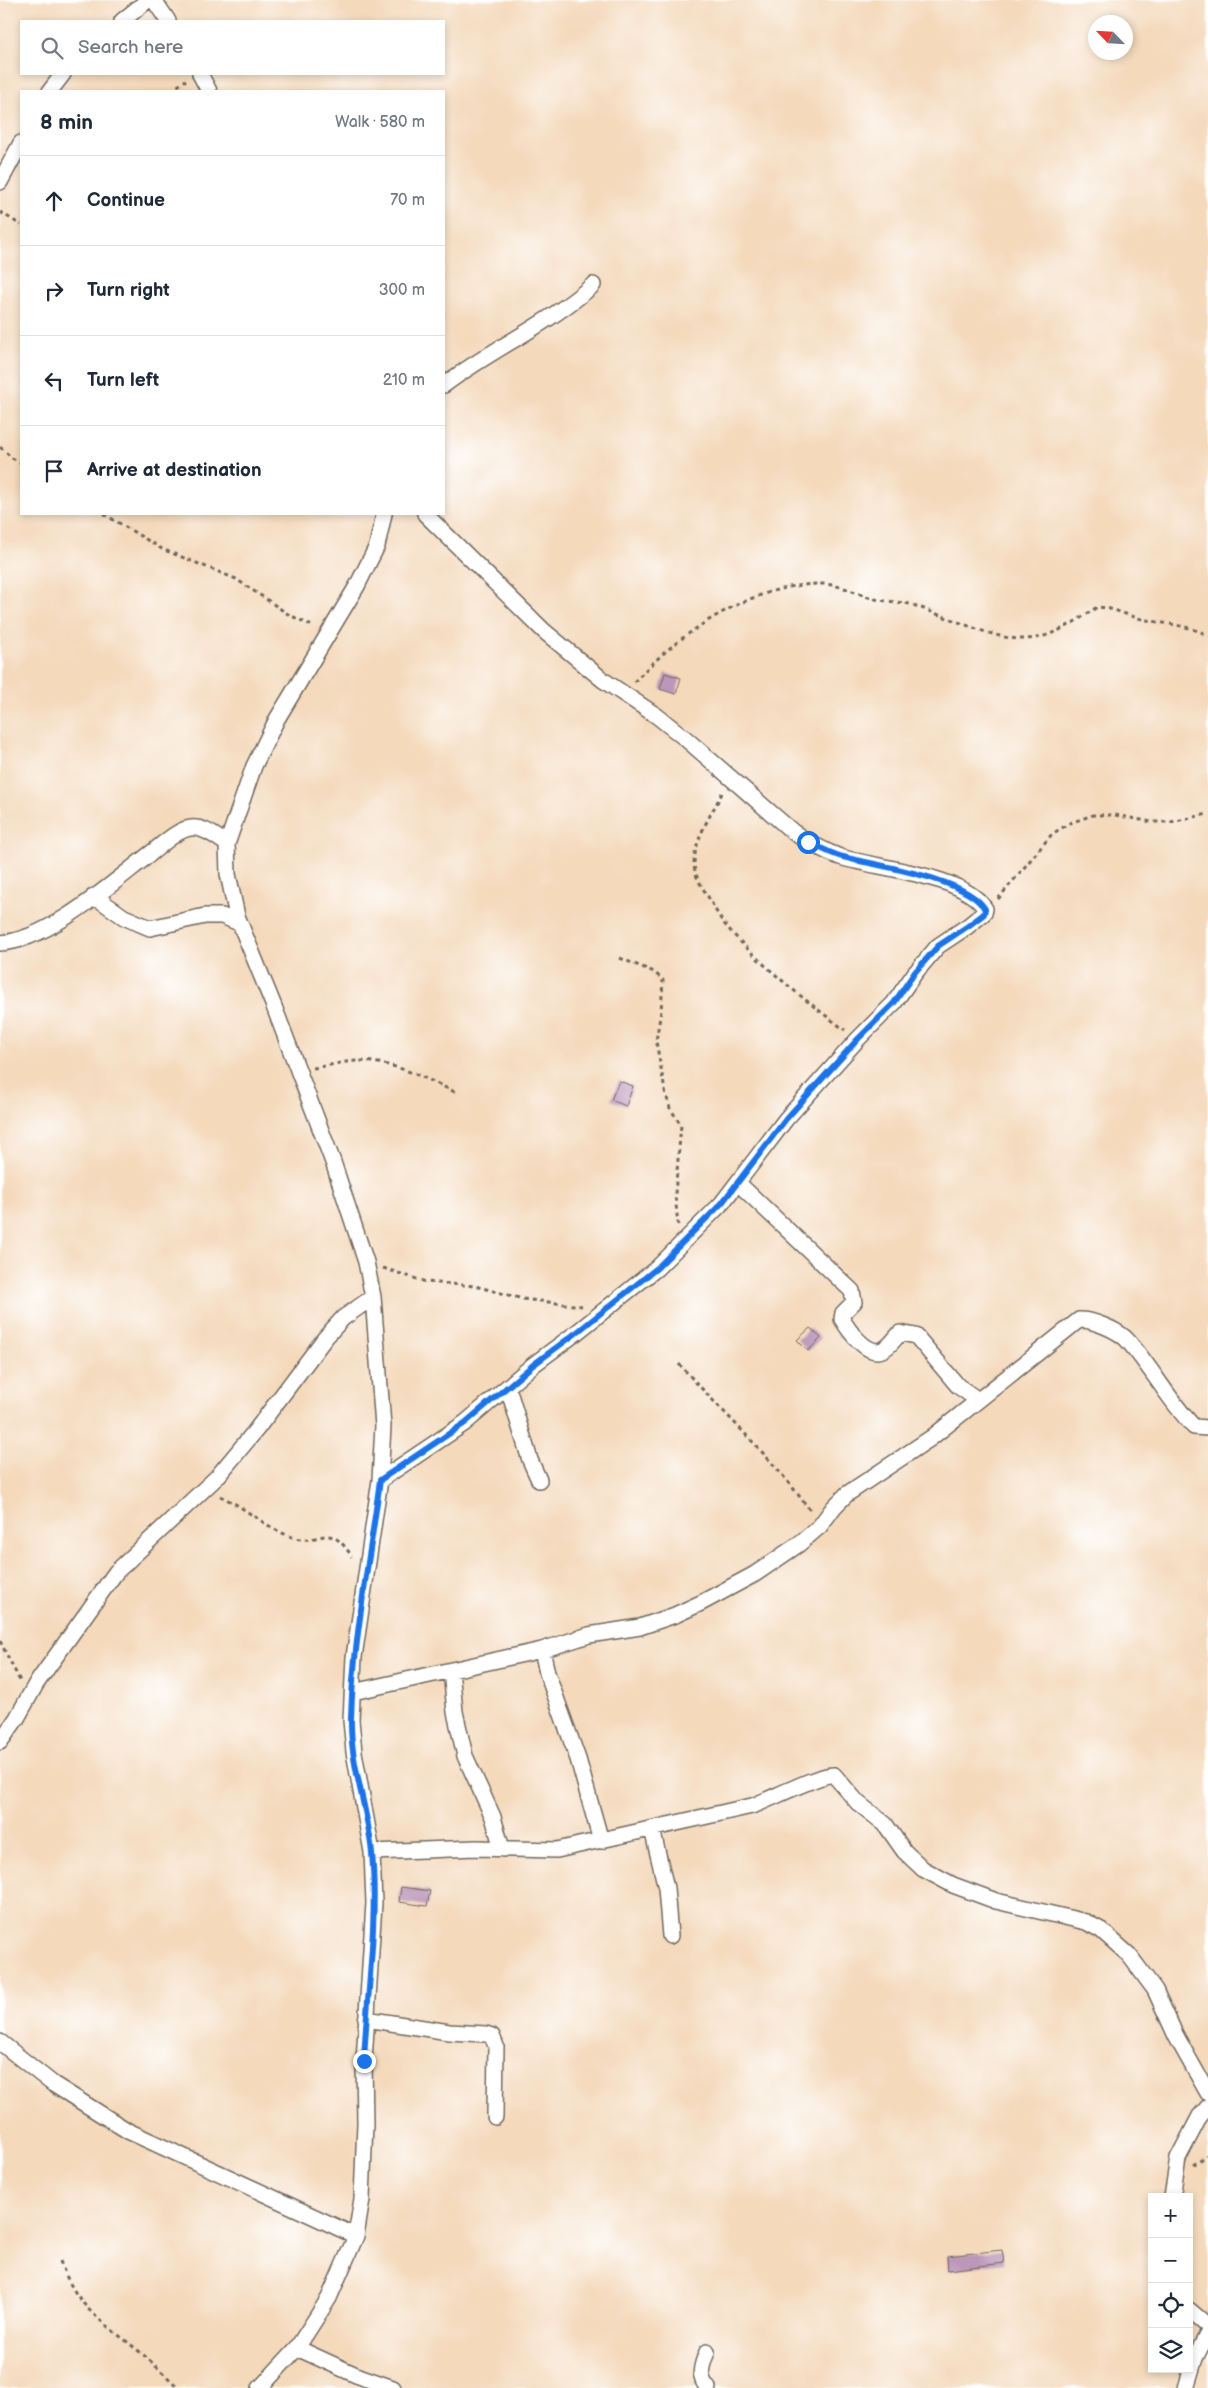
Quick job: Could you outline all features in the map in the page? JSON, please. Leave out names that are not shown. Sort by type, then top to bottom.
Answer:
[{"type":"street","points":[[123,20],[148,0]]},
{"type":"street","points":[[154,0],[167,20]]},
{"type":"street","points":[[51,90],[62,75]]},
{"type":"street","points":[[201,75],[208,90]]},
{"type":"street","points":[[0,182],[5,156],[20,144]]},
{"type":"street","points":[[445,384],[483,358],[545,322],[593,285]]},
{"type":"street","points":[[260,2388],[297,2348],[329,2298],[356,2236],[362,2199],[366,2020],[374,1903],[372,1852],[354,1752],[351,1720],[354,1656],[380,1480],[383,1426],[373,1297],[366,1262],[333,1162],[239,923],[228,874],[227,844],[254,766],[276,719],[330,634],[357,586],[377,546],[384,515]]},
{"type":"street","points":[[380,1480],[438,1443],[508,1388],[533,1365],[657,1268],[703,1224],[738,1183],[786,1119],[858,1039],[894,1003],[915,972],[938,946],[984,914],[985,909],[971,896],[955,887],[908,871],[840,856],[808,842],[793,832],[657,716],[589,670],[544,631],[426,515]]},
{"type":"street","points":[[0,943],[14,942],[32,936],[94,896],[168,840],[186,829],[196,828],[204,830],[227,844]]},
{"type":"street","points":[[94,896],[124,917],[150,928],[205,916],[222,916],[239,923]]},
{"type":"street","points":[[738,1183],[852,1291],[854,1302],[843,1313],[842,1319],[863,1344],[875,1351],[881,1350],[900,1333],[916,1336],[958,1386],[978,1400]]},
{"type":"street","points":[[0,1742],[17,1718],[27,1698],[116,1572],[203,1490],[256,1430],[325,1338],[356,1307],[373,1297]]},
{"type":"street","points":[[353,1692],[542,1650],[580,1637],[640,1627],[675,1615],[755,1574],[799,1544],[820,1526],[834,1507],[847,1494],[931,1438],[1067,1328],[1084,1320],[1121,1335],[1128,1340],[1180,1412],[1194,1427],[1208,1428]]},
{"type":"street","points":[[508,1388],[530,1460],[539,1480]]},
{"type":"street","points":[[542,1650],[547,1674],[578,1759],[601,1841]]},
{"type":"street","points":[[451,1670],[455,1712],[465,1756],[493,1817],[502,1849]]},
{"type":"street","points":[[372,1852],[502,1849],[557,1850],[752,1806],[819,1778],[834,1775],[858,1803],[884,1824],[904,1851],[923,1869],[953,1885],[996,1901],[1086,1922],[1102,1930],[1129,1955],[1155,1990],[1176,2036],[1208,2093]]},
{"type":"street","points":[[652,1829],[667,1895],[670,1936]]},
{"type":"street","points":[[366,2020],[492,2036],[496,2046],[495,2116]]},
{"type":"street","points":[[0,2042],[53,2084],[128,2131],[356,2236]]},
{"type":"street","points":[[1173,2193],[1178,2158],[1200,2116],[1208,2107]]},
{"type":"street","points":[[1193,2313],[1208,2326]]},
{"type":"street","points":[[1186,2388],[1196,2358],[1208,2333]]},
{"type":"street","points":[[297,2348],[356,2375],[393,2388]]},
{"type":"street","points":[[707,2352],[701,2376],[708,2388]]},
{"type":"path","points":[[172,90],[193,75]]},
{"type":"path","points":[[0,212],[20,224]]},
{"type":"path","points":[[0,447],[20,462]]},
{"type":"path","points":[[106,515],[162,550],[236,579],[288,614],[330,634]]},
{"type":"path","points":[[624,694],[666,652],[712,618],[756,596],[788,588],[821,584],[840,586],[874,599],[911,604],[1001,636],[1022,639],[1040,637],[1084,616],[1097,607],[1113,609],[1146,620],[1174,623],[1208,635]]},
{"type":"path","points":[[730,777],[701,835],[694,865],[696,876],[726,926],[780,978],[858,1039]]},
{"type":"path","points":[[985,909],[999,898],[1052,834],[1070,823],[1094,816],[1116,815],[1159,823],[1208,814]]},
{"type":"path","points":[[620,958],[654,972],[663,980],[661,1011],[656,1041],[670,1108],[681,1125],[675,1194],[679,1246]]},
{"type":"path","points":[[298,1070],[358,1061],[408,1070],[457,1093]]},
{"type":"path","points":[[366,1262],[426,1282],[475,1286],[524,1299],[607,1309]]},
{"type":"path","points":[[679,1364],[793,1486],[820,1526]]},
{"type":"path","points":[[203,1490],[232,1501],[276,1530],[293,1538],[305,1539],[328,1535],[337,1538],[346,1546],[366,1579]]},
{"type":"path","points":[[0,1641],[27,1698]]},
{"type":"path","points":[[60,2261],[76,2295],[92,2314],[110,2331],[140,2352],[179,2388]]},
{"type":"building","points":[[665,673],[681,678],[676,694],[660,689]]},
{"type":"building","points":[[619,1081],[633,1086],[626,1106],[611,1100]]},
{"type":"building","points":[[810,1328],[821,1338],[808,1351],[797,1340]]},
{"type":"building","points":[[401,1887],[430,1891],[427,1906],[399,1902]]},
{"type":"building","points":[[1002,2250],[1004,2263],[948,2270],[947,2256]]},
{"type":"route","points":[[364,2061],[374,1903],[372,1852],[354,1752],[351,1720],[354,1656],[380,1480],[431,1448],[465,1423],[511,1386],[533,1365],[657,1268],[722,1203],[786,1119],[835,1067],[858,1039],[894,1003],[925,960],[938,946],[984,914],[985,909],[983,906],[971,896],[955,887],[908,871],[840,856],[808,842]]}]
